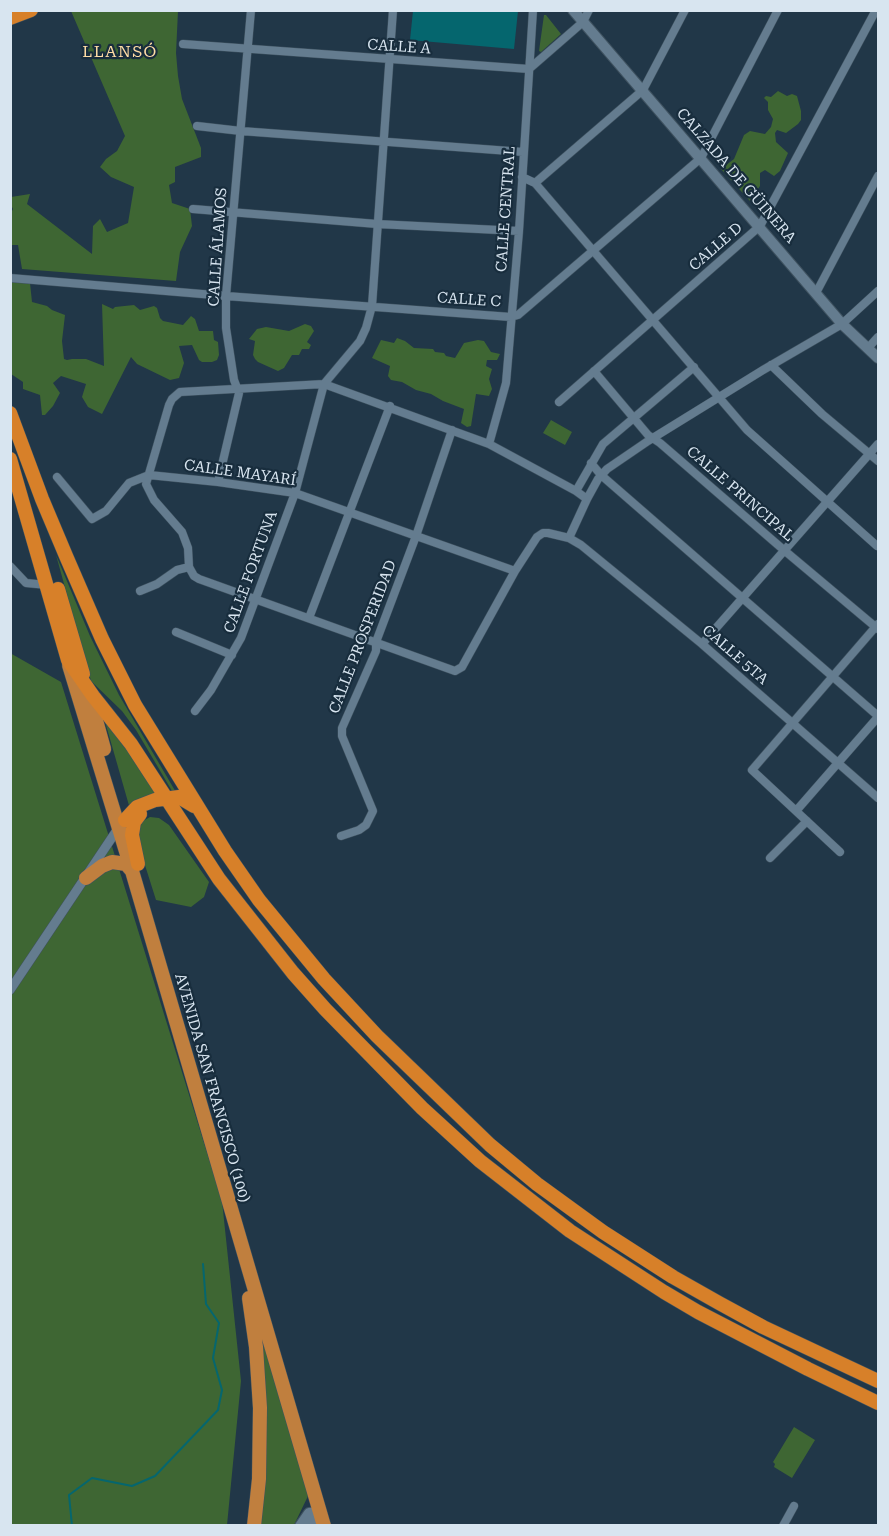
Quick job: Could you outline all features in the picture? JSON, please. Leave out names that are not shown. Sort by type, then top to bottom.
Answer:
[{"type":"highway","points":[[10,18],[31,10]]},
{"type":"highway","points":[[10,413],[50,519],[118,674],[149,730],[196,807],[260,900],[324,979],[377,1036],[490,1145],[537,1184],[603,1232],[673,1277],[763,1327],[879,1382]]},
{"type":"highway","points":[[10,428],[87,688]]},
{"type":"highway","points":[[10,459],[68,660],[131,744],[219,879],[293,973],[363,1049],[480,1161],[570,1231],[664,1292],[798,1364],[879,1403]]},
{"type":"highway","name":"AVENIDA SAN FRANCISCO (100)","points":[[68,660],[122,824],[322,1495],[326,1520]]},
{"type":"highway","name":"AVENIDA SAN FRANCISCO (100)","points":[[87,688],[122,824]]},
{"type":"highway","points":[[122,824],[140,805],[155,800],[179,797],[196,807]]},
{"type":"highway","points":[[122,824],[150,809],[159,810],[187,832]]},
{"type":"highway","points":[[86,878],[102,866],[112,862],[135,868],[132,835],[134,822],[140,814]]},
{"type":"highway","name":"AVENIDA SAN FRANCISCO (100)","points":[[135,868],[243,1254],[326,1520]]},
{"type":"highway","points":[[243,1254],[256,1347],[261,1408],[259,1479],[254,1526]]},
{"type":"main road","name":"CALZADA DE GÜINERA","points":[[573,10],[842,324],[879,358]]},
{"type":"main road","points":[[300,1526],[309,1513],[326,1520]]},
{"type":"main road","points":[[312,1526],[326,1520]]},
{"type":"street","name":"CALLE ÁLAMOS","points":[[218,482],[239,398],[226,328],[226,296],[251,10]]},
{"type":"street","name":"CALLE FORTUNA","points":[[195,711],[211,690],[241,638],[295,493],[324,384],[363,335],[372,306],[393,10]]},
{"type":"street","name":"CALLE CENTRAL","points":[[489,444],[506,383],[519,231],[533,10]]},
{"type":"street","points":[[529,69],[583,22],[589,10]]},
{"type":"street","points":[[535,183],[643,90],[684,10]]},
{"type":"street","name":"CALLE C","points":[[10,278],[226,296],[518,315],[529,308],[701,158],[778,10]]},
{"type":"street","name":"CALLE D","points":[[559,402],[760,226],[876,10]]},
{"type":"street","name":"CALLE A","points":[[183,44],[529,69]]},
{"type":"street","points":[[197,126],[523,152]]},
{"type":"street","points":[[816,293],[879,176]]},
{"type":"street","points":[[522,177],[535,183],[753,437],[877,546]]},
{"type":"street","points":[[193,209],[377,224],[519,231]]},
{"type":"street","points":[[587,499],[489,444],[390,406],[324,384],[180,392],[172,399],[146,484],[150,495],[178,526],[185,539],[189,567],[194,576],[455,671],[462,668],[515,572],[540,535],[548,533],[569,538],[601,475],[653,438],[842,324],[879,291]]},
{"type":"street","points":[[868,348],[879,337]]},
{"type":"street","points":[[771,365],[822,414],[879,461]]},
{"type":"street","points":[[576,491],[603,444],[694,367]]},
{"type":"street","name":"CALLE PRINCIPAL","points":[[594,370],[633,418],[653,438],[785,551],[878,626]]},
{"type":"street","points":[[309,618],[390,406]]},
{"type":"street","name":"CALLE PROSPERIDAD","points":[[341,836],[366,825],[373,811],[342,732],[376,651],[376,642],[416,536],[452,430]]},
{"type":"street","points":[[702,644],[879,444]]},
{"type":"street","points":[[591,463],[601,475],[879,716],[796,811]]},
{"type":"street","points":[[57,477],[92,519],[113,504],[129,483],[149,475]]},
{"type":"street","name":"CALLE MAYARÍ","points":[[149,475],[295,493],[515,572]]},
{"type":"street","name":"CALLE 5TA","points":[[569,538],[581,545],[702,644],[879,798]]},
{"type":"street","points":[[10,566],[26,583],[47,585]]},
{"type":"street","points":[[140,591],[157,584],[177,570],[189,567]]},
{"type":"street","points":[[840,852],[752,770],[878,626]]},
{"type":"street","points":[[176,632],[232,655]]},
{"type":"street","points":[[770,858],[807,821]]},
{"type":"street","points":[[10,990],[122,824]]},
{"type":"street","points":[[783,1526],[794,1506]]},
{"type":"shaded area","points":[[71,11],[178,11],[176,53],[178,76],[182,99],[201,148],[201,157],[175,167],[175,182],[169,185],[172,203],[190,209],[192,226],[180,252],[176,281],[22,269],[18,245],[12,245],[11,197],[30,194],[27,204],[92,254],[93,226],[100,219],[107,232],[128,223],[134,187],[111,177],[100,167],[117,151],[125,136]]},
{"type":"shaded area","points":[[413,11],[518,11],[514,49],[410,40]]},
{"type":"shaded area","points":[[544,15],[561,34],[541,52],[539,51]]},
{"type":"shaded area","points":[[778,91],[787,96],[792,94],[797,96],[801,120],[786,133],[777,130],[775,133],[776,142],[788,153],[780,171],[774,176],[765,170],[760,173],[760,186],[750,201],[721,169],[734,159],[744,135],[750,131],[765,134],[771,127],[773,119],[768,110],[768,102],[764,98],[771,97]]},
{"type":"shaded area","points":[[11,281],[30,283],[32,302],[65,315],[62,341],[64,359],[86,359],[104,366],[102,304],[113,309],[134,305],[140,310],[154,306],[163,321],[183,325],[191,316],[195,319],[199,331],[213,331],[214,340],[218,342],[219,355],[217,360],[202,362],[192,345],[179,346],[184,363],[179,378],[170,380],[137,364],[131,357],[102,414],[88,407],[82,397],[86,384],[61,376],[53,383],[60,393],[53,406],[45,415],[42,415],[40,395],[23,389],[23,382],[11,374]]},
{"type":"shaded area","points":[[305,324],[311,326],[314,331],[307,342],[311,345],[309,349],[302,349],[299,355],[292,355],[284,368],[278,371],[255,359],[253,355],[255,341],[249,339],[257,329],[266,327],[289,331]]},
{"type":"shaded area","points":[[397,338],[414,348],[433,349],[435,352],[455,358],[464,343],[478,340],[484,341],[491,352],[500,354],[497,360],[487,360],[486,366],[492,369],[489,379],[492,389],[489,396],[476,394],[471,426],[467,427],[461,423],[464,409],[402,382],[391,380],[388,376],[390,366],[372,358],[381,340],[394,343]]},
{"type":"shaded area","points":[[551,420],[572,432],[565,445],[543,433]]},
{"type":"shaded area","points":[[56,555],[90,636],[119,695],[177,794],[175,796],[136,730],[122,711],[91,681]]},
{"type":"shaded area","points":[[10,653],[61,682],[222,1201],[241,1381],[227,1525],[11,1525]]},
{"type":"shaded area","points":[[104,718],[157,796],[130,809]]},
{"type":"shaded area","points":[[150,817],[159,818],[169,825],[209,882],[204,897],[191,907],[156,900],[138,843],[138,831],[143,821]]},
{"type":"shaded area","points":[[258,1321],[308,1496],[294,1525],[255,1525]]},
{"type":"shaded area","points":[[794,1427],[815,1440],[792,1478],[774,1467],[773,1462]]},
{"type":"waterway","points":[[72,1526],[69,1495],[92,1478],[132,1486],[155,1476],[218,1410],[222,1390],[213,1358],[219,1323],[206,1304],[203,1264]]},
{"type":"district","name":"LLANSÓ","points":[[120,52]]}]
